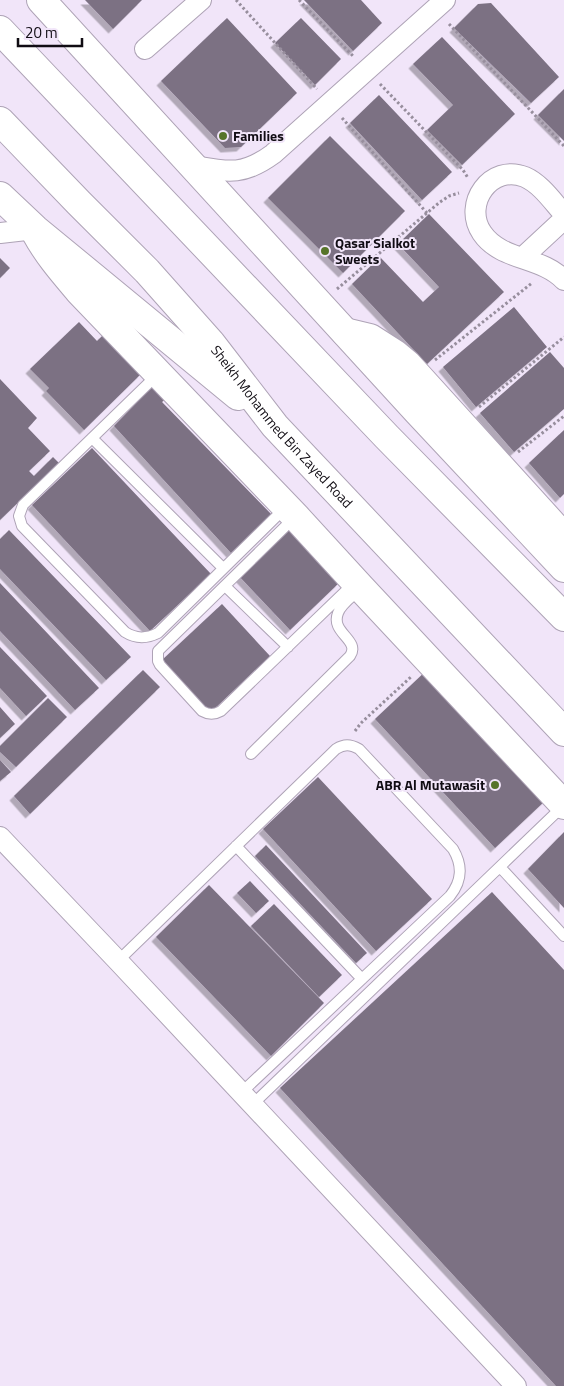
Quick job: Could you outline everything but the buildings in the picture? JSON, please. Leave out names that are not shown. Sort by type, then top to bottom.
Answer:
[{"type":"main road","points":[[41,0],[418,412],[564,568]]},
{"type":"main road","points":[[0,30],[387,437],[564,617]]},
{"type":"main road","name":"Sheikh Mohammed Bin Zayed Road","points":[[0,121],[147,271],[211,343],[274,426],[564,732]]},
{"type":"main road","points":[[0,196],[35,229],[274,426]]},
{"type":"main road","points":[[35,229],[59,268],[291,512],[564,805]]},
{"type":"main road","points":[[345,332],[370,338],[395,354],[417,375],[564,537]]},
{"type":"street","points":[[146,49],[201,0]]},
{"type":"street","points":[[194,166],[229,171],[245,169],[260,163],[440,4]]},
{"type":"street","points":[[557,274],[501,250],[484,236],[478,226],[475,214],[475,191],[500,176],[513,174],[535,183],[564,214]]},
{"type":"street","points":[[522,258],[564,219]]},
{"type":"street","points":[[0,233],[35,229]]},
{"type":"street","points":[[0,837],[516,1386]]},
{"type":"lane","points":[[159,373],[23,505],[19,516],[22,526],[125,632],[145,638],[158,633],[223,568],[291,512]]},
{"type":"lane","points":[[92,438],[223,568]]},
{"type":"lane","points":[[291,512],[225,586],[161,647],[157,656],[160,665],[202,711],[206,714],[216,714],[221,711],[288,647],[358,585]]},
{"type":"lane","points":[[251,754],[352,653],[352,645],[340,630],[336,619],[340,609],[358,585]]},
{"type":"lane","points":[[225,586],[288,647]]},
{"type":"lane","points":[[118,961],[341,746],[347,744],[354,745],[359,749],[454,849],[460,868],[456,888],[450,896],[362,979],[246,1099]]},
{"type":"lane","points":[[246,1099],[500,867],[564,805]]},
{"type":"lane","points":[[236,846],[362,979]]},
{"type":"lane","points":[[500,867],[564,936]]},
{"type":"path","points":[[299,0],[463,170],[475,191],[449,196],[440,202],[320,304]]},
{"type":"path","points":[[440,4],[564,146]]},
{"type":"path","points":[[417,375],[557,274]]},
{"type":"path","points":[[460,423],[564,337]]},
{"type":"path","points":[[500,466],[564,416]]},
{"type":"path","points":[[347,744],[361,723],[429,661]]},
{"type":"place","name":"Families","points":[[223,136]]},
{"type":"place","name":"Qasar Sialkot Sweets","points":[[325,251]]},
{"type":"place","name":"ABR Al Mutawasit","points":[[495,785]]}]
